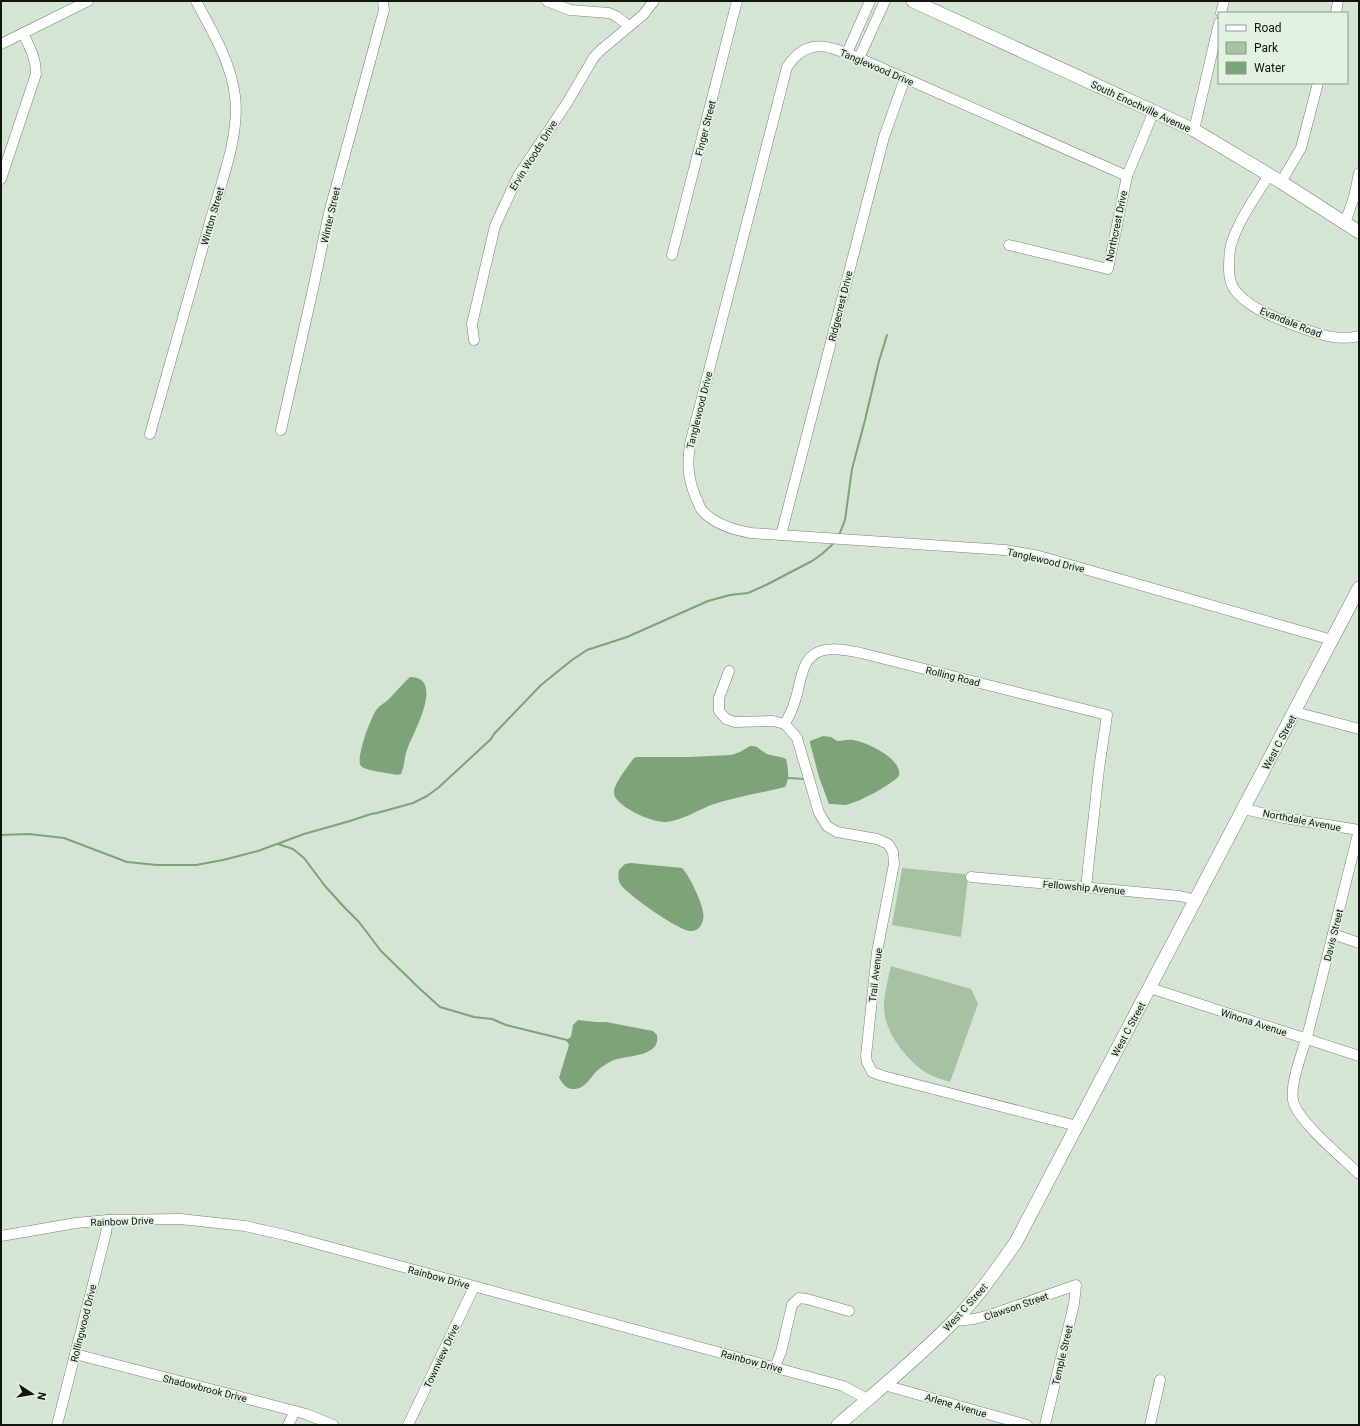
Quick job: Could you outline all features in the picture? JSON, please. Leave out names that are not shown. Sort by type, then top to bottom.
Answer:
[{"type":"main road","name":"South Enochville Avenue","points":[[913,1],[1194,130],[1281,182],[1359,232]]},
{"type":"main road","name":"West C Street","points":[[838,1425],[955,1321],[989,1280],[1016,1242],[1359,588]]},
{"type":"street","points":[[1,44],[88,1]]},
{"type":"street","name":"Winton Street","points":[[150,434],[236,124],[236,107],[233,83],[218,44],[196,1]]},
{"type":"street","name":"Winter Street","points":[[280,430],[329,213],[384,10],[383,1]]},
{"type":"street","points":[[547,1],[570,10],[609,13],[616,16],[629,26]]},
{"type":"street","name":"Ervin Woods Drive","points":[[474,340],[472,324],[495,226],[518,176],[567,102],[594,57],[643,15],[654,1]]},
{"type":"street","name":"Finger Street","points":[[672,255],[737,1]]},
{"type":"street","points":[[847,54],[870,1]]},
{"type":"street","points":[[859,58],[885,1]]},
{"type":"street","points":[[1221,12],[1224,1]]},
{"type":"street","points":[[1336,12],[1338,1]]},
{"type":"street","points":[[1194,130],[1218,27]]},
{"type":"street","points":[[1,179],[36,74],[36,63],[23,33]]},
{"type":"street","name":"Tanglewood Drive","points":[[1127,176],[859,58],[831,48],[816,46],[804,50],[794,57],[787,68],[690,444],[687,464],[691,486],[701,509],[716,521],[733,529],[750,533],[1005,550],[1033,555],[1332,640]]},
{"type":"street","name":"Ridgecrest Drive","points":[[781,535],[884,137],[905,78]]},
{"type":"street","points":[[1281,182],[1301,148],[1318,84]]},
{"type":"street","name":"Northcrest Drive","points":[[1009,245],[1108,269],[1127,176],[1154,111]]},
{"type":"street","points":[[1345,223],[1354,197],[1359,173]]},
{"type":"street","name":"Evandale Road","points":[[1269,175],[1236,232],[1230,246],[1229,274],[1234,289],[1244,300],[1278,319],[1325,336],[1342,338],[1359,336]]},
{"type":"street","name":"Rolling Road","points":[[784,724],[794,704],[803,668],[810,658],[819,652],[829,649],[842,649],[861,653],[1107,715],[1099,769],[1086,887]]},
{"type":"street","points":[[729,671],[719,698],[719,711],[726,720],[735,722],[773,720],[784,724]]},
{"type":"street","points":[[1294,712],[1359,729]]},
{"type":"street","name":"Trail Avenue","points":[[784,724],[797,738],[819,813],[827,826],[837,832],[877,839],[888,844],[893,852],[894,864],[877,952],[867,1048],[867,1062],[872,1072],[1077,1126]]},
{"type":"street","name":"Northdale Avenue","points":[[1244,808],[1284,818],[1359,830]]},
{"type":"street","name":"Davis Street","points":[[1359,830],[1294,1082],[1293,1101],[1300,1115],[1359,1174]]},
{"type":"street","name":"Fellowship Avenue","points":[[971,877],[1180,896],[1196,900]]},
{"type":"street","points":[[1333,934],[1359,943]]},
{"type":"street","name":"Winona Avenue","points":[[1150,988],[1359,1056]]},
{"type":"street","name":"Rainbow Drive","points":[[1,1236],[76,1223],[108,1220],[180,1219],[245,1226],[285,1235],[842,1386],[868,1399]]},
{"type":"street","name":"Rollingwood Drive","points":[[57,1425],[108,1220]]},
{"type":"street","name":"Clawson Street","points":[[955,1321],[974,1319],[990,1315],[1076,1285]]},
{"type":"street","name":"Temple Street","points":[[1045,1425],[1074,1304],[1076,1285]]},
{"type":"street","name":"Townview Drive","points":[[408,1425],[474,1287]]},
{"type":"street","points":[[775,1368],[781,1352],[792,1305],[799,1298],[849,1311]]},
{"type":"street","name":"Shadowbrook Drive","points":[[75,1354],[296,1411],[333,1425]]},
{"type":"street","points":[[1150,1425],[1160,1380]]},
{"type":"street","name":"Arlene Avenue","points":[[884,1385],[1027,1425]]},
{"type":"street","points":[[288,1425],[296,1411]]},
{"type":"green space","points":[[902,868],[964,874],[968,878],[961,937],[892,925]]},
{"type":"green space","points":[[891,966],[971,989],[978,1004],[950,1082],[932,1076],[922,1070],[902,1051],[892,1034],[885,1017],[884,1008],[885,992]]},
{"type":"water","points":[[410,677],[420,679],[425,686],[426,695],[420,718],[407,750],[401,774],[397,775],[372,771],[364,768],[361,766],[360,756],[364,738],[374,713]]},
{"type":"water","points":[[823,736],[831,737],[837,741],[859,741],[883,752],[895,763],[899,770],[899,776],[882,789],[851,804],[829,804],[819,777],[810,743],[810,741]]},
{"type":"water","points":[[750,746],[757,747],[767,754],[786,759],[788,777],[785,787],[720,802],[683,818],[665,822],[652,820],[635,813],[620,803],[614,793],[614,789],[621,776],[636,757],[731,755]]},
{"type":"water","points":[[631,863],[682,868],[698,896],[702,908],[703,919],[699,928],[694,931],[690,931],[675,925],[625,890],[619,882],[619,870],[625,864]]},
{"type":"water","points":[[578,1020],[606,1022],[653,1031],[657,1035],[657,1042],[649,1051],[642,1054],[620,1058],[610,1062],[598,1070],[582,1086],[575,1089],[570,1089],[567,1088],[559,1078],[569,1045],[566,1040],[571,1037],[573,1025]]},
{"type":"waterway","points":[[839,535],[845,520],[852,469],[887,335]]},
{"type":"waterway","points":[[1,835],[29,834],[64,838],[127,862],[157,865],[196,865],[258,851],[304,834],[413,803],[427,796],[438,788],[491,739],[541,685],[587,650],[627,637],[708,601],[730,595],[748,593],[812,561],[835,542]]},
{"type":"waterway","points":[[787,778],[805,779]]},
{"type":"waterway","points":[[278,844],[293,849],[304,858],[325,886],[359,922],[381,951],[440,1007],[474,1017],[492,1019],[506,1025],[567,1040]]}]
